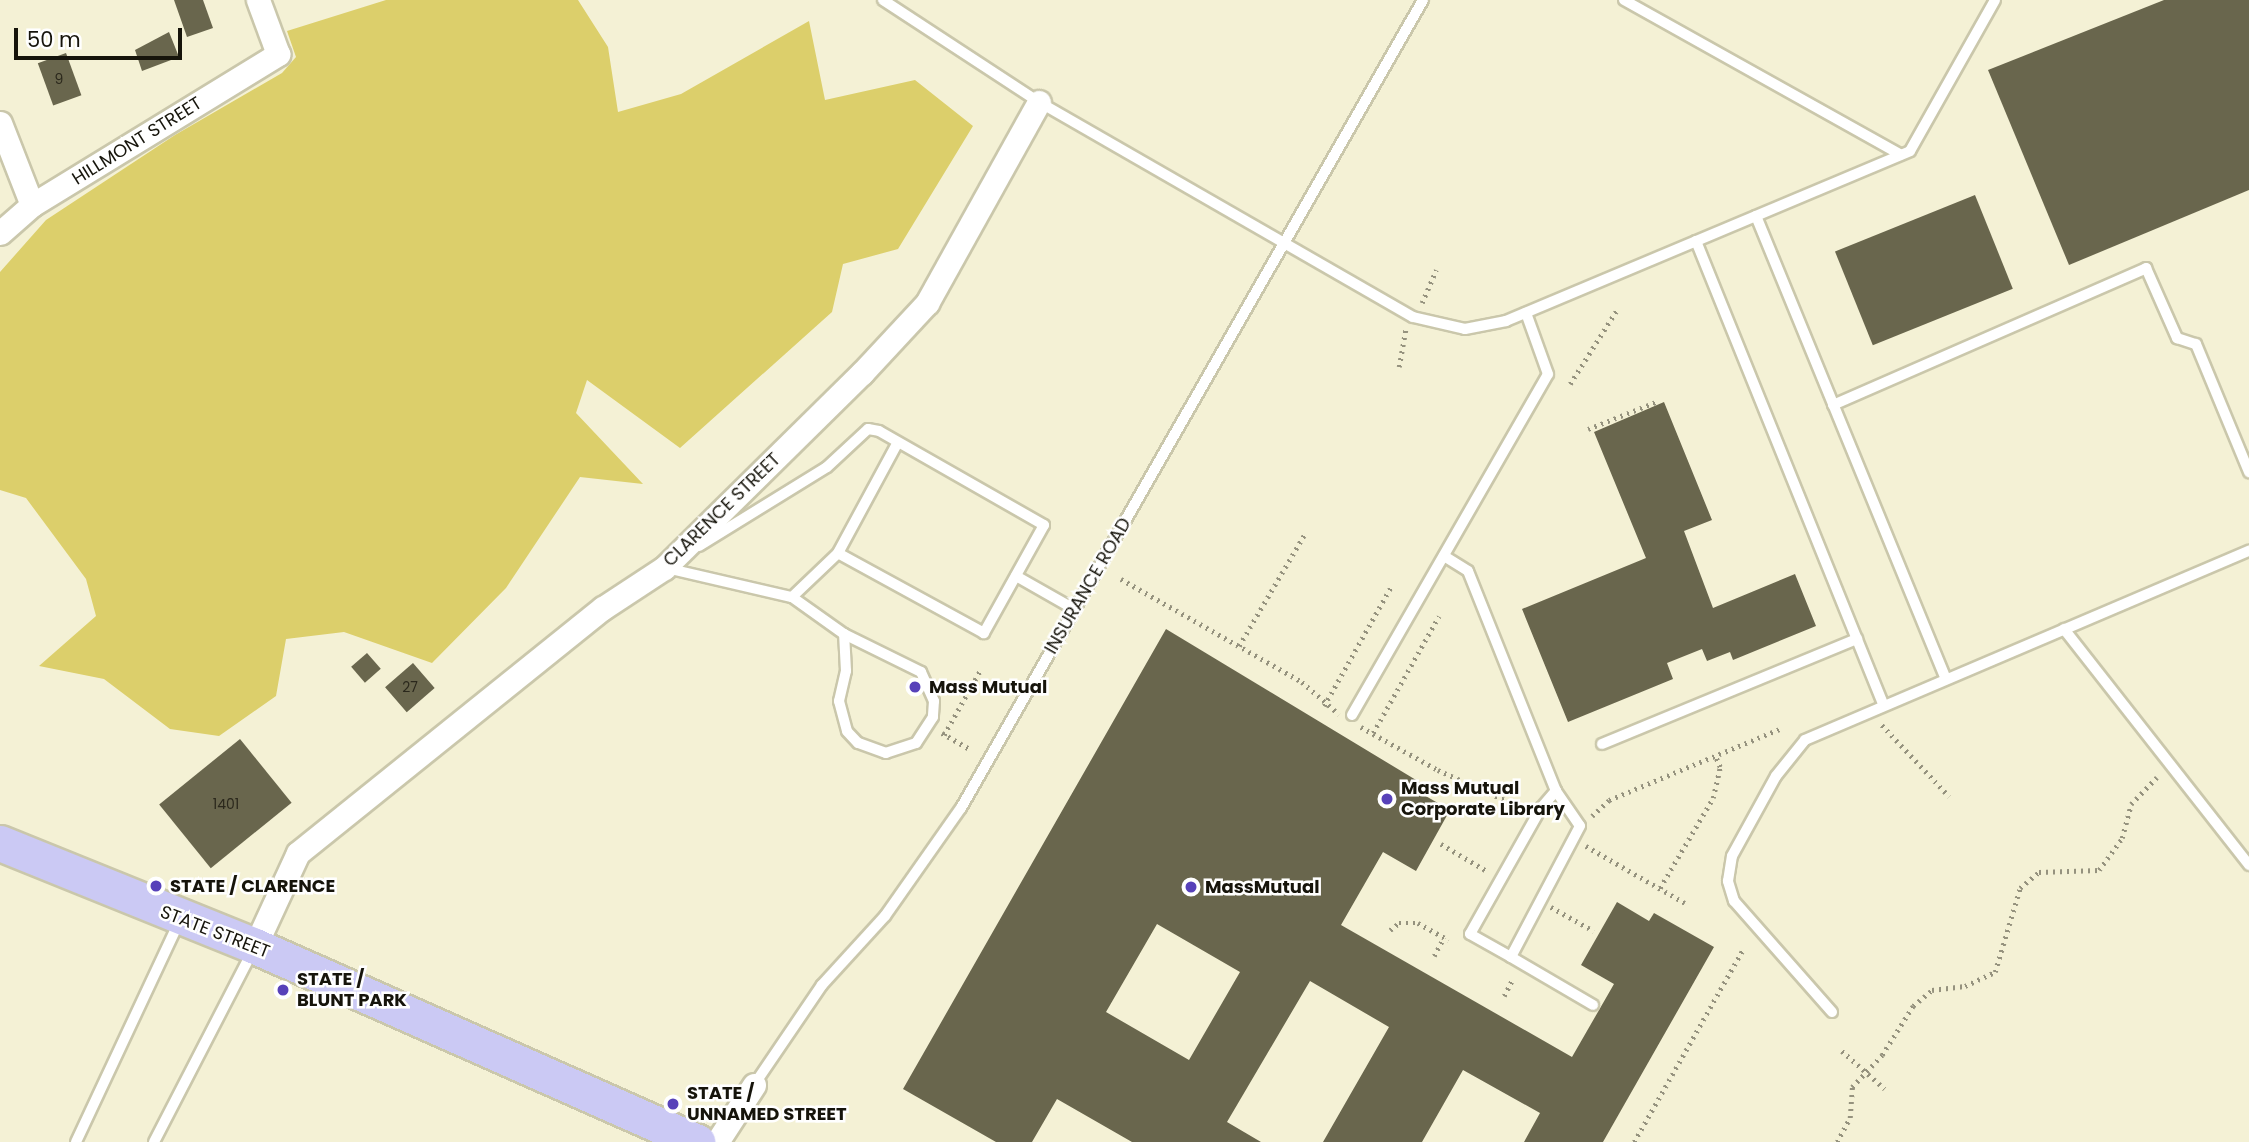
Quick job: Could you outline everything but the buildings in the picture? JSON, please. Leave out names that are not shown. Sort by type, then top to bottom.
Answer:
[{"type":"main road","name":"STATE STREET","points":[[0,843],[180,920],[255,946],[698,1142]]},
{"type":"street","name":"HILLMONT STREET","points":[[0,233],[32,205],[278,54],[258,0]]},
{"type":"street","name":"CLARENCE STREET","points":[[255,946],[298,853],[603,608],[664,568],[927,303],[1039,102]]},
{"type":"street","points":[[0,123],[32,205]]},
{"type":"street","name":"INSURANCE ROAD","points":[[717,1142],[754,1085]]},
{"type":"lane","points":[[883,0],[1039,102],[1413,317],[1440,327],[1465,329],[1525,313],[1910,151],[1995,0]]},
{"type":"lane","name":"INSURANCE ROAD","points":[[754,1085],[822,985],[885,916],[934,848],[1288,245],[1423,0]]},
{"type":"lane","points":[[1624,0],[1901,155]]},
{"type":"lane","points":[[1756,216],[1945,677]]},
{"type":"lane","points":[[1696,241],[1883,704]]},
{"type":"lane","points":[[1833,405],[2146,268],[2177,338],[2196,344],[2249,472]]},
{"type":"lane","points":[[1352,715],[1548,374],[1525,313]]},
{"type":"lane","points":[[664,568],[827,467],[868,429],[890,435],[897,444],[1044,525],[985,633],[838,553]]},
{"type":"lane","points":[[792,597],[838,553],[897,444]]},
{"type":"lane","points":[[1832,1012],[1734,901],[1728,881],[1732,856],[1770,787],[1805,740],[1945,677],[2249,551]]},
{"type":"lane","points":[[1444,556],[1468,571],[1556,792],[1580,826],[1511,957]]},
{"type":"lane","points":[[664,568],[792,597],[844,634],[921,672],[934,701],[929,725],[902,750],[879,751],[858,743],[841,717],[844,634]]},
{"type":"lane","points":[[1016,576],[1074,609]]},
{"type":"lane","points":[[2064,629],[2249,865]]},
{"type":"lane","points":[[1602,744],[1857,639]]},
{"type":"lane","points":[[1556,792],[1541,808],[1470,934],[1593,1005]]},
{"type":"lane","points":[[76,1142],[180,920]]},
{"type":"lane","points":[[154,1142],[255,946]]},
{"type":"path","points":[[1422,303],[1436,270]]},
{"type":"path","points":[[1570,384],[1618,308]]},
{"type":"path","points":[[1399,367],[1406,329]]},
{"type":"path","points":[[1588,429],[1656,402]]},
{"type":"path","points":[[1239,646],[1306,532]]},
{"type":"path","points":[[1121,579],[1302,682],[1324,706],[1438,770],[1516,804]]},
{"type":"path","points":[[1324,706],[1392,585]]},
{"type":"path","points":[[1373,733],[1439,617]]},
{"type":"path","points":[[944,735],[981,669]]},
{"type":"path","points":[[1881,724],[1949,796]]},
{"type":"path","points":[[929,725],[971,750]]},
{"type":"path","points":[[1591,817],[1609,800],[1782,728]]},
{"type":"path","points":[[1660,888],[1713,798],[1720,767],[1715,756]]},
{"type":"path","points":[[1837,1142],[1850,1118],[1852,1087],[1864,1071],[1882,1055],[1922,996],[1995,972],[2013,901],[2028,879],[2039,872],[2099,870],[2122,838],[2131,804],[2157,777]]},
{"type":"path","points":[[1441,844],[1487,871]]},
{"type":"path","points":[[1586,846],[1685,903]]},
{"type":"path","points":[[2022,874],[2028,879]]},
{"type":"path","points":[[1551,907],[1594,931]]},
{"type":"path","points":[[1390,930],[1399,923],[1418,922],[1447,939],[1434,956]]},
{"type":"path","points":[[1634,1142],[1744,949]]},
{"type":"path","points":[[1504,996],[1513,978]]},
{"type":"path","points":[[1842,1051],[1885,1089]]},
{"type":"shaded area","points":[[386,0],[578,0],[608,47],[618,112],[681,94],[809,21],[825,100],[915,80],[973,126],[898,249],[843,264],[832,312],[680,448],[587,380],[576,413],[643,484],[580,477],[506,588],[432,663],[344,632],[286,639],[276,696],[219,736],[170,729],[104,679],[39,666],[96,616],[86,579],[26,498],[0,490],[0,272],[46,220],[175,135],[282,73],[296,57],[287,31]]},
{"type":"place","name":"Mass Mutual","points":[[915,687]]},
{"type":"place","name":"Mass Mutual Corporate Library","points":[[1387,799]]},
{"type":"place","name":"STATE / CLARENCE","points":[[156,886]]},
{"type":"place","name":"MassMutual","points":[[1191,887]]},
{"type":"place","name":"STATE / BLUNT PARK","points":[[283,990]]},
{"type":"place","name":"STATE / UNNAMED STREET","points":[[673,1104]]}]
